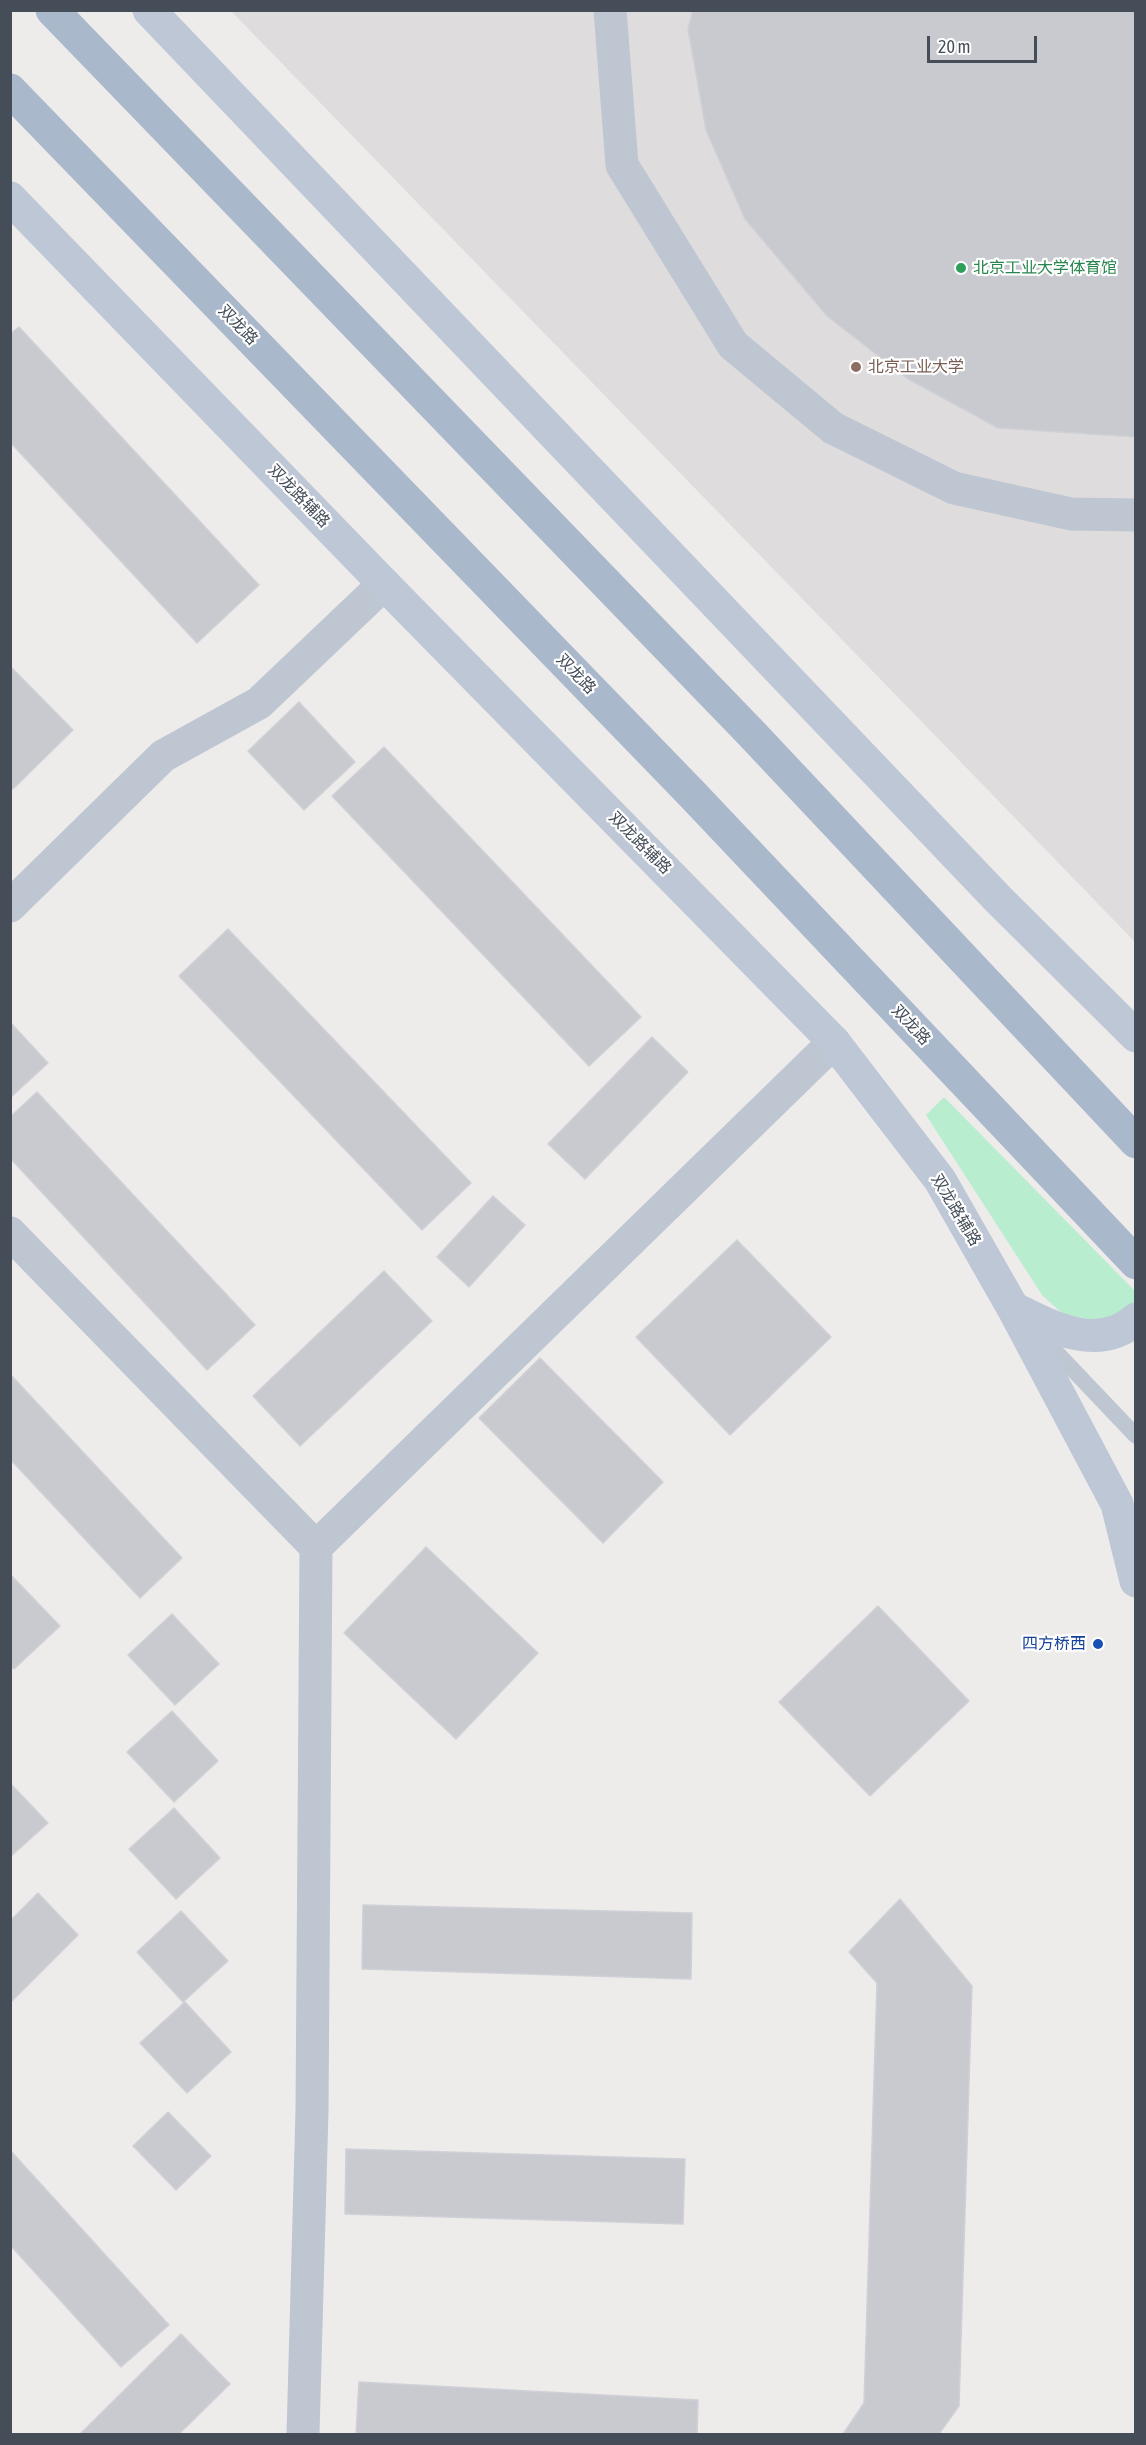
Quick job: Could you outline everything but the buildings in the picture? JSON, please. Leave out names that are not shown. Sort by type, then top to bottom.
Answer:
[{"type":"main road","points":[[52,10],[750,732],[1136,1142]]},
{"type":"main road","points":[[149,10],[999,900],[1136,1036]]},
{"type":"main road","name":"双龙路","points":[[10,90],[692,793],[1136,1263]]},
{"type":"main road","name":"双龙路辅路","points":[[10,198],[384,584],[834,1042],[940,1180],[1013,1308],[1126,1496],[1136,1581]]},
{"type":"main road","points":[[1013,1308],[1068,1333],[1094,1335],[1122,1331],[1136,1319]]},
{"type":"street","points":[[610,10],[622,165],[733,345],[833,428],[954,488],[1071,514],[1136,515]]},
{"type":"street","points":[[10,906],[163,756],[259,703],[384,584]]},
{"type":"street","points":[[316,1547],[834,1042]]},
{"type":"street","points":[[10,1233],[316,1547],[312,2111],[303,2434]]},
{"type":"lane","points":[[1013,1308],[1136,1436]]},
{"type":"shaded area","name":"北京工业大学","points":[[231,11],[1135,11],[1135,942],[923,723]]},
{"type":"green space","points":[[944,1097],[1135,1291],[1135,1307],[1112,1323],[1064,1315],[1042,1295],[926,1115]]},
{"type":"place","name":"北京工业大学体育馆","points":[[961,268]]},
{"type":"place","name":"北京工业大学","points":[[856,367]]},
{"type":"place","name":"四方桥西","points":[[1098,1644]]}]
